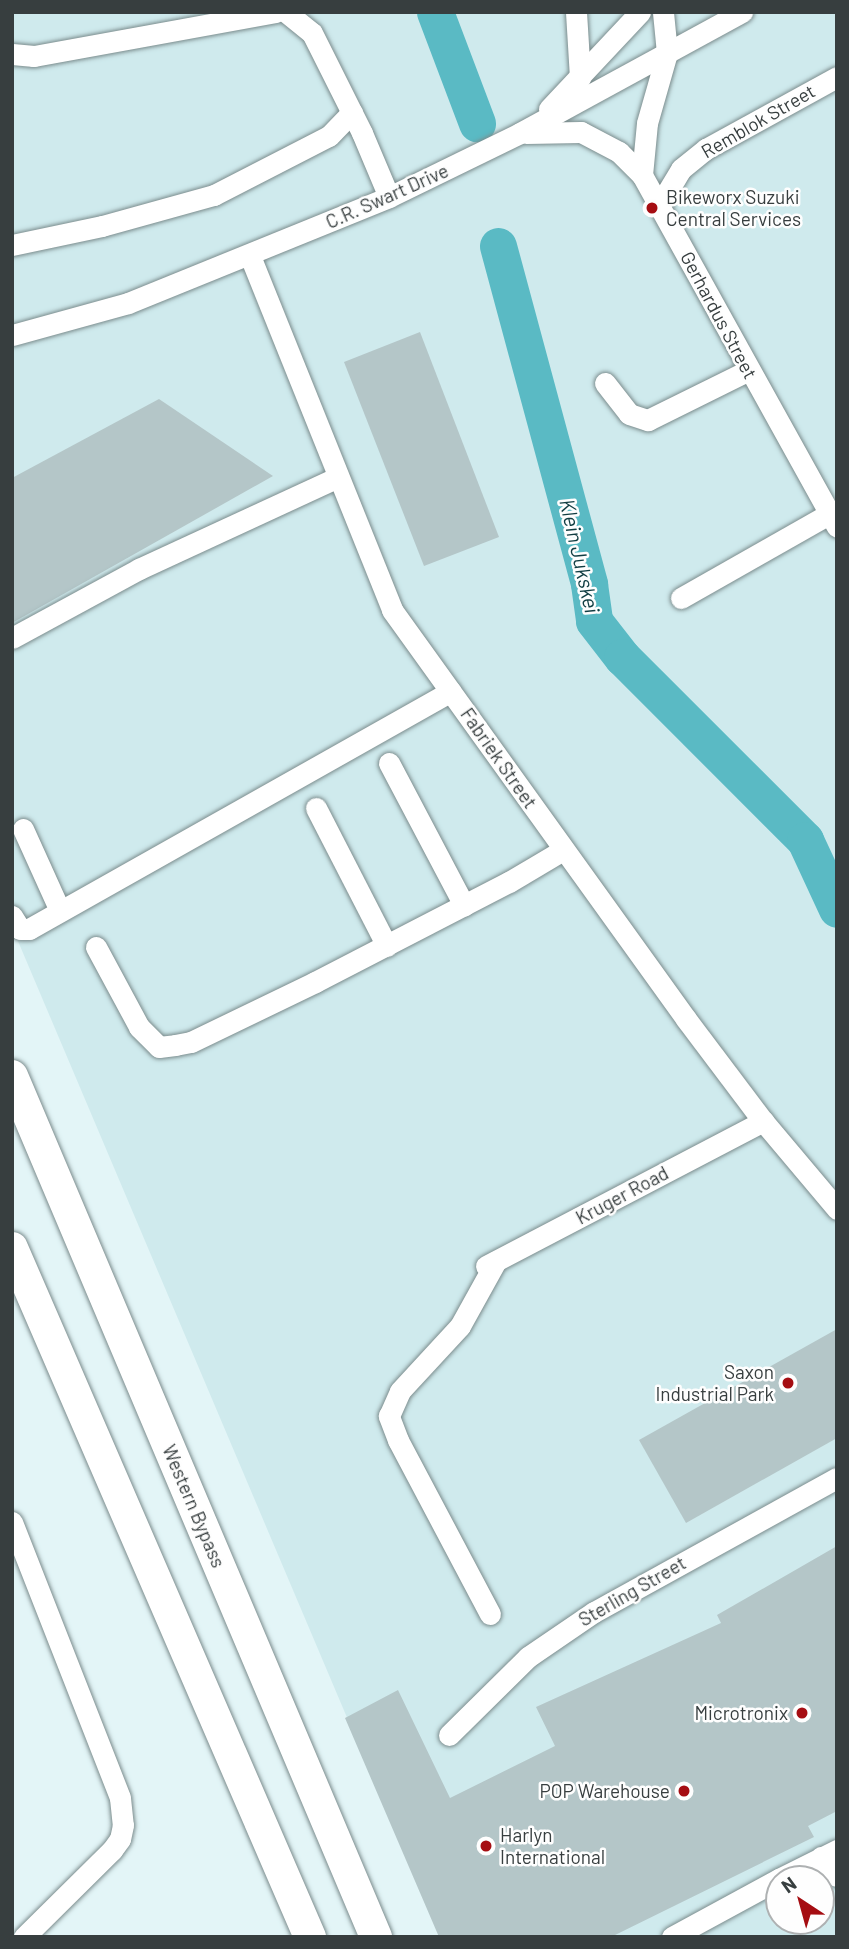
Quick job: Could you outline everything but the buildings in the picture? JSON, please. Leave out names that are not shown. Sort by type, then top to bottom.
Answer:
[{"type":"highway","name":"Western Bypass","points":[[12,1076],[376,1937]]},
{"type":"highway","points":[[12,1248],[310,1937]]},
{"type":"street","points":[[12,54],[34,56],[276,12]]},
{"type":"street","points":[[286,12],[312,33],[352,112],[389,197]]},
{"type":"street","points":[[576,12],[580,78]]},
{"type":"street","points":[[527,130],[580,78],[640,12]]},
{"type":"street","points":[[642,175],[647,123],[667,53],[663,12]]},
{"type":"street","name":"C.R. Swart Drive","points":[[12,335],[128,303],[250,256],[389,197],[527,130],[742,12]]},
{"type":"street","name":"Remblok Street","points":[[660,204],[681,169],[706,149],[837,77]]},
{"type":"street","points":[[12,246],[102,226],[214,195],[329,136],[352,112]]},
{"type":"street","name":"Gerhardus Street","points":[[527,130],[581,132],[619,152],[642,175],[833,521]]},
{"type":"street","name":"Fabriek Street","points":[[250,256],[392,610],[563,850],[763,1121],[837,1209]]},
{"type":"street","points":[[605,383],[629,414],[648,420],[749,370]]},
{"type":"street","points":[[12,638],[139,569],[338,477]]},
{"type":"street","points":[[681,598],[833,521]]},
{"type":"street","points":[[12,916],[20,929],[29,929],[451,691]]},
{"type":"street","points":[[389,763],[464,905]]},
{"type":"street","points":[[316,808],[387,946]]},
{"type":"street","points":[[23,829],[60,911]]},
{"type":"street","points":[[96,947],[139,1027],[159,1047],[191,1042],[387,946],[563,850]]},
{"type":"street","name":"Kruger Road","points":[[490,1614],[398,1440],[390,1416],[400,1391],[460,1326],[489,1264],[763,1121]]},
{"type":"street","name":"Sterling Street","points":[[449,1735],[528,1657],[594,1612],[837,1478]]},
{"type":"street","points":[[12,1522],[120,1798],[123,1825],[120,1839],[112,1850],[24,1937]]},
{"type":"street","points":[[807,1865],[829,1854],[837,1876]]},
{"type":"street","points":[[673,1937],[765,1887]]},
{"type":"shaded area","points":[[12,12],[837,12],[837,1937],[440,1937],[12,927]]},
{"type":"waterway","name":"Klein Jukskei","points":[[435,12],[477,123]]},
{"type":"waterway","name":"Klein Jukskei","points":[[498,246],[589,584],[594,621],[622,657],[805,840],[837,909]]},
{"type":"place","name":"Bikeworx Suzuki Central Services","points":[[652,208]]},
{"type":"place","name":"Saxon Industrial Park","points":[[788,1383]]},
{"type":"place","name":"Microtronix","points":[[802,1713]]},
{"type":"place","name":"POP Warehouse","points":[[684,1791]]},
{"type":"place","name":"Harlyn International","points":[[486,1846]]}]
